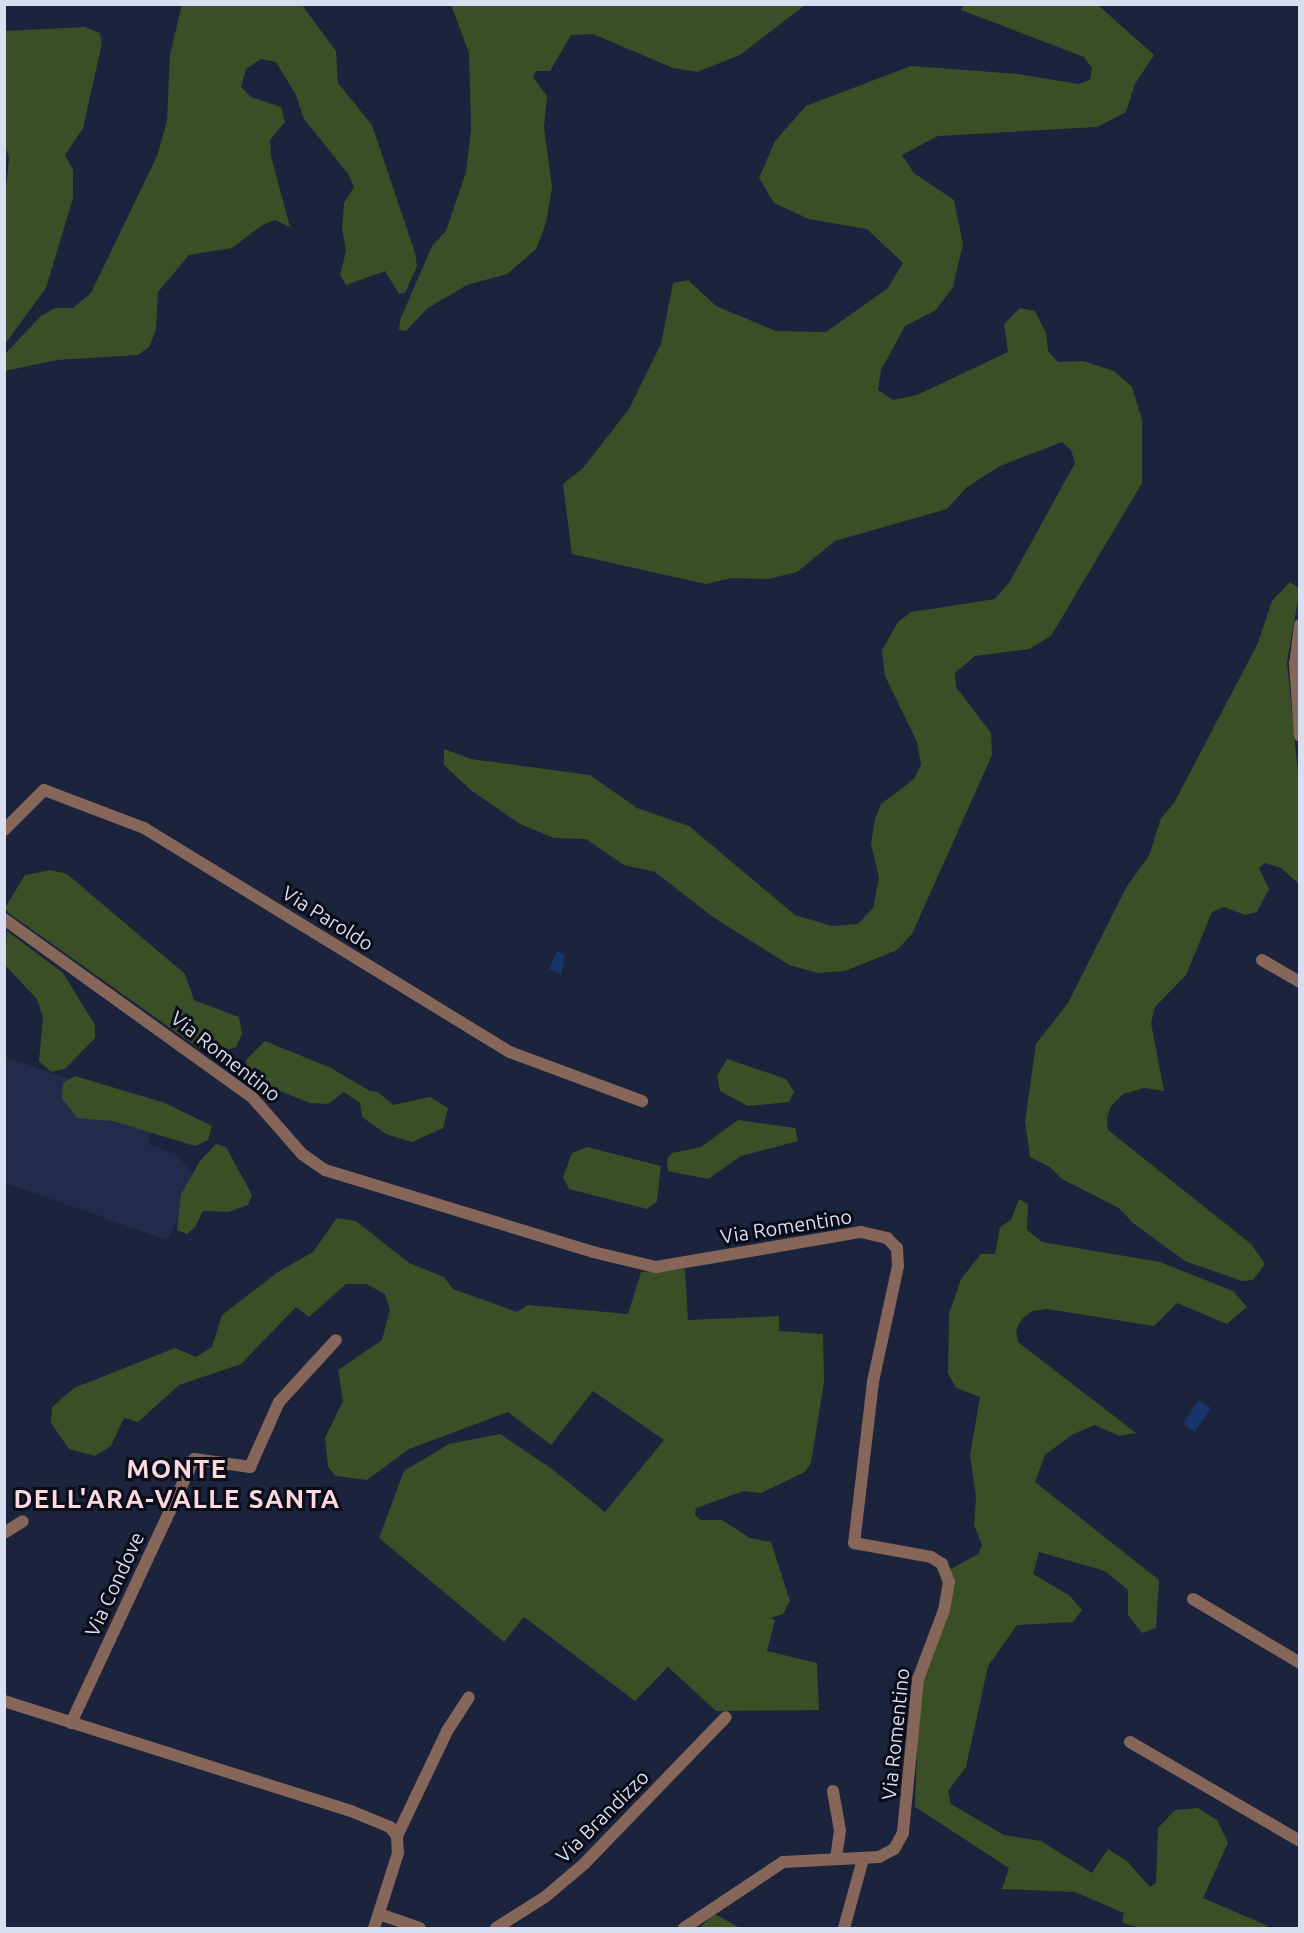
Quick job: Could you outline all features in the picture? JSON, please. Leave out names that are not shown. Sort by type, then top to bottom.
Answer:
[{"type":"street","points":[[1299,625],[1295,663],[1299,736]]},
{"type":"street","name":"Via Paroldo","points":[[4,830],[44,790],[144,828],[510,1052],[642,1101]]},
{"type":"street","name":"Via Romentino","points":[[4,919],[252,1097],[302,1154],[331,1172],[593,1252],[656,1267],[861,1232],[894,1243],[899,1259],[876,1365],[854,1543],[911,1551],[937,1560],[946,1570],[949,1592],[918,1679],[903,1833],[887,1854],[863,1859],[783,1862],[684,1929]]},
{"type":"street","points":[[1262,960],[1299,982]]},
{"type":"street","name":"Via Condove","points":[[71,1723],[194,1459],[250,1467],[279,1402],[336,1340]]},
{"type":"street","points":[[4,1533],[24,1521]]},
{"type":"street","points":[[1193,1599],[1299,1663]]},
{"type":"street","points":[[374,1929],[396,1861],[397,1836],[447,1731],[469,1697]]},
{"type":"street","points":[[4,1701],[351,1811],[390,1827],[397,1836]]},
{"type":"street","name":"Via Brandizzo","points":[[496,1929],[545,1897],[584,1864],[726,1717]]},
{"type":"street","points":[[1131,1742],[1299,1841]]},
{"type":"street","points":[[834,1791],[840,1830],[836,1859]]},
{"type":"street","points":[[844,1929],[863,1859]]},
{"type":"street","points":[[379,1914],[420,1929]]},
{"type":"shaded area","points":[[5,1057],[160,1110],[148,1144],[176,1154],[198,1180],[167,1240],[5,1183]]},
{"type":"green space","points":[[182,5],[302,5],[336,51],[338,83],[372,125],[415,253],[417,266],[405,293],[399,294],[385,271],[346,285],[340,275],[346,251],[342,228],[344,203],[354,187],[349,175],[304,119],[296,95],[276,62],[261,59],[246,69],[241,87],[251,97],[281,107],[285,122],[270,140],[271,156],[290,227],[275,220],[262,225],[232,248],[189,255],[158,292],[156,330],[149,347],[138,355],[57,360],[5,371],[5,354],[41,316],[55,308],[73,308],[91,293],[157,156],[167,121],[170,54]]},
{"type":"green space","points":[[451,5],[805,5],[740,55],[697,72],[673,68],[593,34],[571,35],[550,71],[536,71],[533,77],[547,96],[544,127],[552,187],[546,223],[536,249],[507,274],[467,285],[428,308],[406,331],[399,330],[400,320],[432,246],[446,231],[466,172],[471,129],[469,53]]},
{"type":"green space","points":[[964,5],[1098,5],[1154,55],[1135,84],[1126,112],[1097,127],[938,136],[902,155],[914,173],[954,200],[963,244],[953,287],[936,310],[905,326],[881,370],[878,390],[893,400],[917,395],[1008,352],[1004,324],[1020,308],[1035,311],[1046,333],[1048,351],[1058,362],[1083,361],[1114,371],[1132,387],[1142,420],[1142,483],[1051,636],[1029,649],[975,656],[955,673],[956,687],[991,733],[992,755],[912,934],[897,950],[845,971],[818,973],[789,965],[713,917],[655,872],[624,865],[586,839],[554,838],[520,824],[472,791],[444,765],[444,749],[471,759],[590,775],[637,808],[689,826],[795,915],[832,926],[858,924],[873,908],[879,878],[871,844],[875,819],[881,804],[914,779],[921,764],[917,742],[885,676],[882,650],[898,622],[911,612],[995,599],[1009,583],[1075,463],[1071,450],[1062,442],[1000,466],[967,487],[947,509],[835,541],[797,572],[768,579],[731,578],[706,584],[572,554],[563,484],[583,468],[629,409],[661,344],[673,283],[688,280],[716,306],[776,331],[826,332],[888,288],[903,263],[867,229],[809,219],[774,203],[759,178],[775,141],[806,106],[911,66],[1018,74],[1079,84],[1090,80],[1092,68],[1084,57],[961,10]]},
{"type":"green space","points":[[85,27],[100,33],[102,43],[83,128],[65,155],[73,170],[73,198],[46,288],[5,344],[4,208],[9,158],[4,142],[5,31]]},
{"type":"green space","points":[[1290,582],[1300,589],[1287,662],[1299,783],[1299,884],[1281,868],[1265,863],[1259,868],[1269,889],[1257,912],[1245,915],[1224,907],[1212,912],[1186,975],[1155,1007],[1151,1023],[1164,1091],[1144,1088],[1123,1094],[1111,1106],[1107,1117],[1108,1130],[1251,1244],[1265,1264],[1253,1280],[1242,1281],[1185,1261],[1133,1223],[1119,1208],[1062,1179],[1050,1167],[1030,1157],[1025,1122],[1036,1044],[1068,1003],[1127,886],[1149,856],[1161,818],[1174,803],[1258,643],[1272,601]]},
{"type":"green space","points":[[50,870],[67,874],[185,974],[194,1000],[239,1017],[242,1034],[236,1047],[218,1053],[197,1047],[10,914],[5,908],[25,875]]},
{"type":"green space","points":[[7,931],[63,973],[95,1025],[95,1038],[65,1069],[51,1072],[39,1061],[43,1018],[37,999],[5,965]]},
{"type":"green space","points":[[265,1041],[331,1068],[370,1091],[378,1092],[393,1105],[430,1097],[448,1108],[443,1128],[412,1142],[386,1134],[362,1117],[360,1103],[344,1092],[328,1104],[310,1103],[270,1087],[248,1070],[246,1060]]},
{"type":"green space","points":[[727,1059],[786,1079],[794,1092],[789,1102],[748,1106],[720,1091],[717,1076]]},
{"type":"green space","points":[[75,1076],[165,1103],[212,1126],[208,1140],[195,1146],[113,1121],[77,1118],[62,1098],[63,1083]]},
{"type":"green space","points":[[738,1120],[795,1128],[798,1141],[741,1156],[708,1179],[668,1171],[667,1159],[672,1153],[701,1147]]},
{"type":"green space","points":[[216,1144],[226,1147],[252,1195],[248,1205],[228,1212],[203,1211],[195,1227],[187,1234],[177,1230],[181,1194],[200,1161]]},
{"type":"green space","points":[[587,1147],[661,1166],[657,1201],[647,1209],[569,1189],[563,1177],[572,1153]]},
{"type":"green space","points":[[1019,1199],[1028,1204],[1027,1230],[1042,1242],[1160,1262],[1233,1291],[1247,1307],[1227,1324],[1177,1303],[1154,1326],[1047,1309],[1032,1311],[1022,1319],[1016,1330],[1018,1342],[1136,1433],[1119,1436],[1095,1425],[1073,1434],[1045,1455],[1035,1482],[1159,1580],[1156,1628],[1142,1633],[1128,1615],[1128,1590],[1105,1571],[1039,1552],[1033,1574],[1069,1595],[1082,1610],[1073,1622],[1017,1625],[988,1666],[966,1767],[948,1791],[951,1804],[1004,1835],[1041,1841],[1092,1873],[1108,1849],[1127,1861],[1150,1887],[1156,1883],[1158,1828],[1175,1810],[1198,1808],[1217,1820],[1228,1843],[1203,1898],[1268,1926],[1266,1928],[1141,1928],[1122,1923],[1124,1913],[1075,1892],[1002,1889],[1009,1868],[915,1807],[919,1698],[949,1570],[978,1554],[982,1545],[974,1525],[976,1497],[970,1455],[980,1397],[956,1388],[948,1373],[949,1314],[961,1279],[981,1254],[995,1254],[1000,1227],[1011,1220]]},
{"type":"green space","points":[[337,1218],[356,1221],[409,1263],[444,1277],[453,1289],[517,1312],[528,1305],[628,1314],[641,1272],[685,1269],[688,1320],[779,1316],[779,1331],[823,1334],[824,1382],[811,1463],[805,1472],[761,1493],[744,1491],[696,1508],[695,1515],[701,1520],[722,1520],[750,1538],[771,1542],[790,1601],[783,1614],[770,1618],[775,1620],[767,1651],[817,1663],[819,1710],[716,1711],[668,1667],[635,1701],[524,1617],[504,1642],[379,1538],[404,1471],[449,1444],[500,1434],[552,1469],[605,1512],[664,1440],[593,1391],[551,1445],[508,1412],[409,1449],[367,1480],[336,1476],[328,1467],[325,1438],[343,1401],[338,1370],[382,1340],[390,1310],[385,1294],[366,1284],[346,1284],[309,1317],[296,1307],[241,1364],[179,1385],[138,1422],[124,1418],[111,1446],[95,1456],[69,1449],[51,1423],[52,1407],[74,1388],[175,1348],[196,1357],[212,1347],[222,1315],[278,1272],[313,1252]]},
{"type":"green space","points":[[715,1914],[740,1928],[699,1928]]},
{"type":"water","points":[[557,951],[565,955],[561,975],[549,969]]},
{"type":"water","points":[[1199,1400],[1211,1408],[1195,1432],[1183,1424]]},
{"type":"district","name":"MONTE DELL'ARA-VALLE SANTA","points":[[177,1484]]}]
